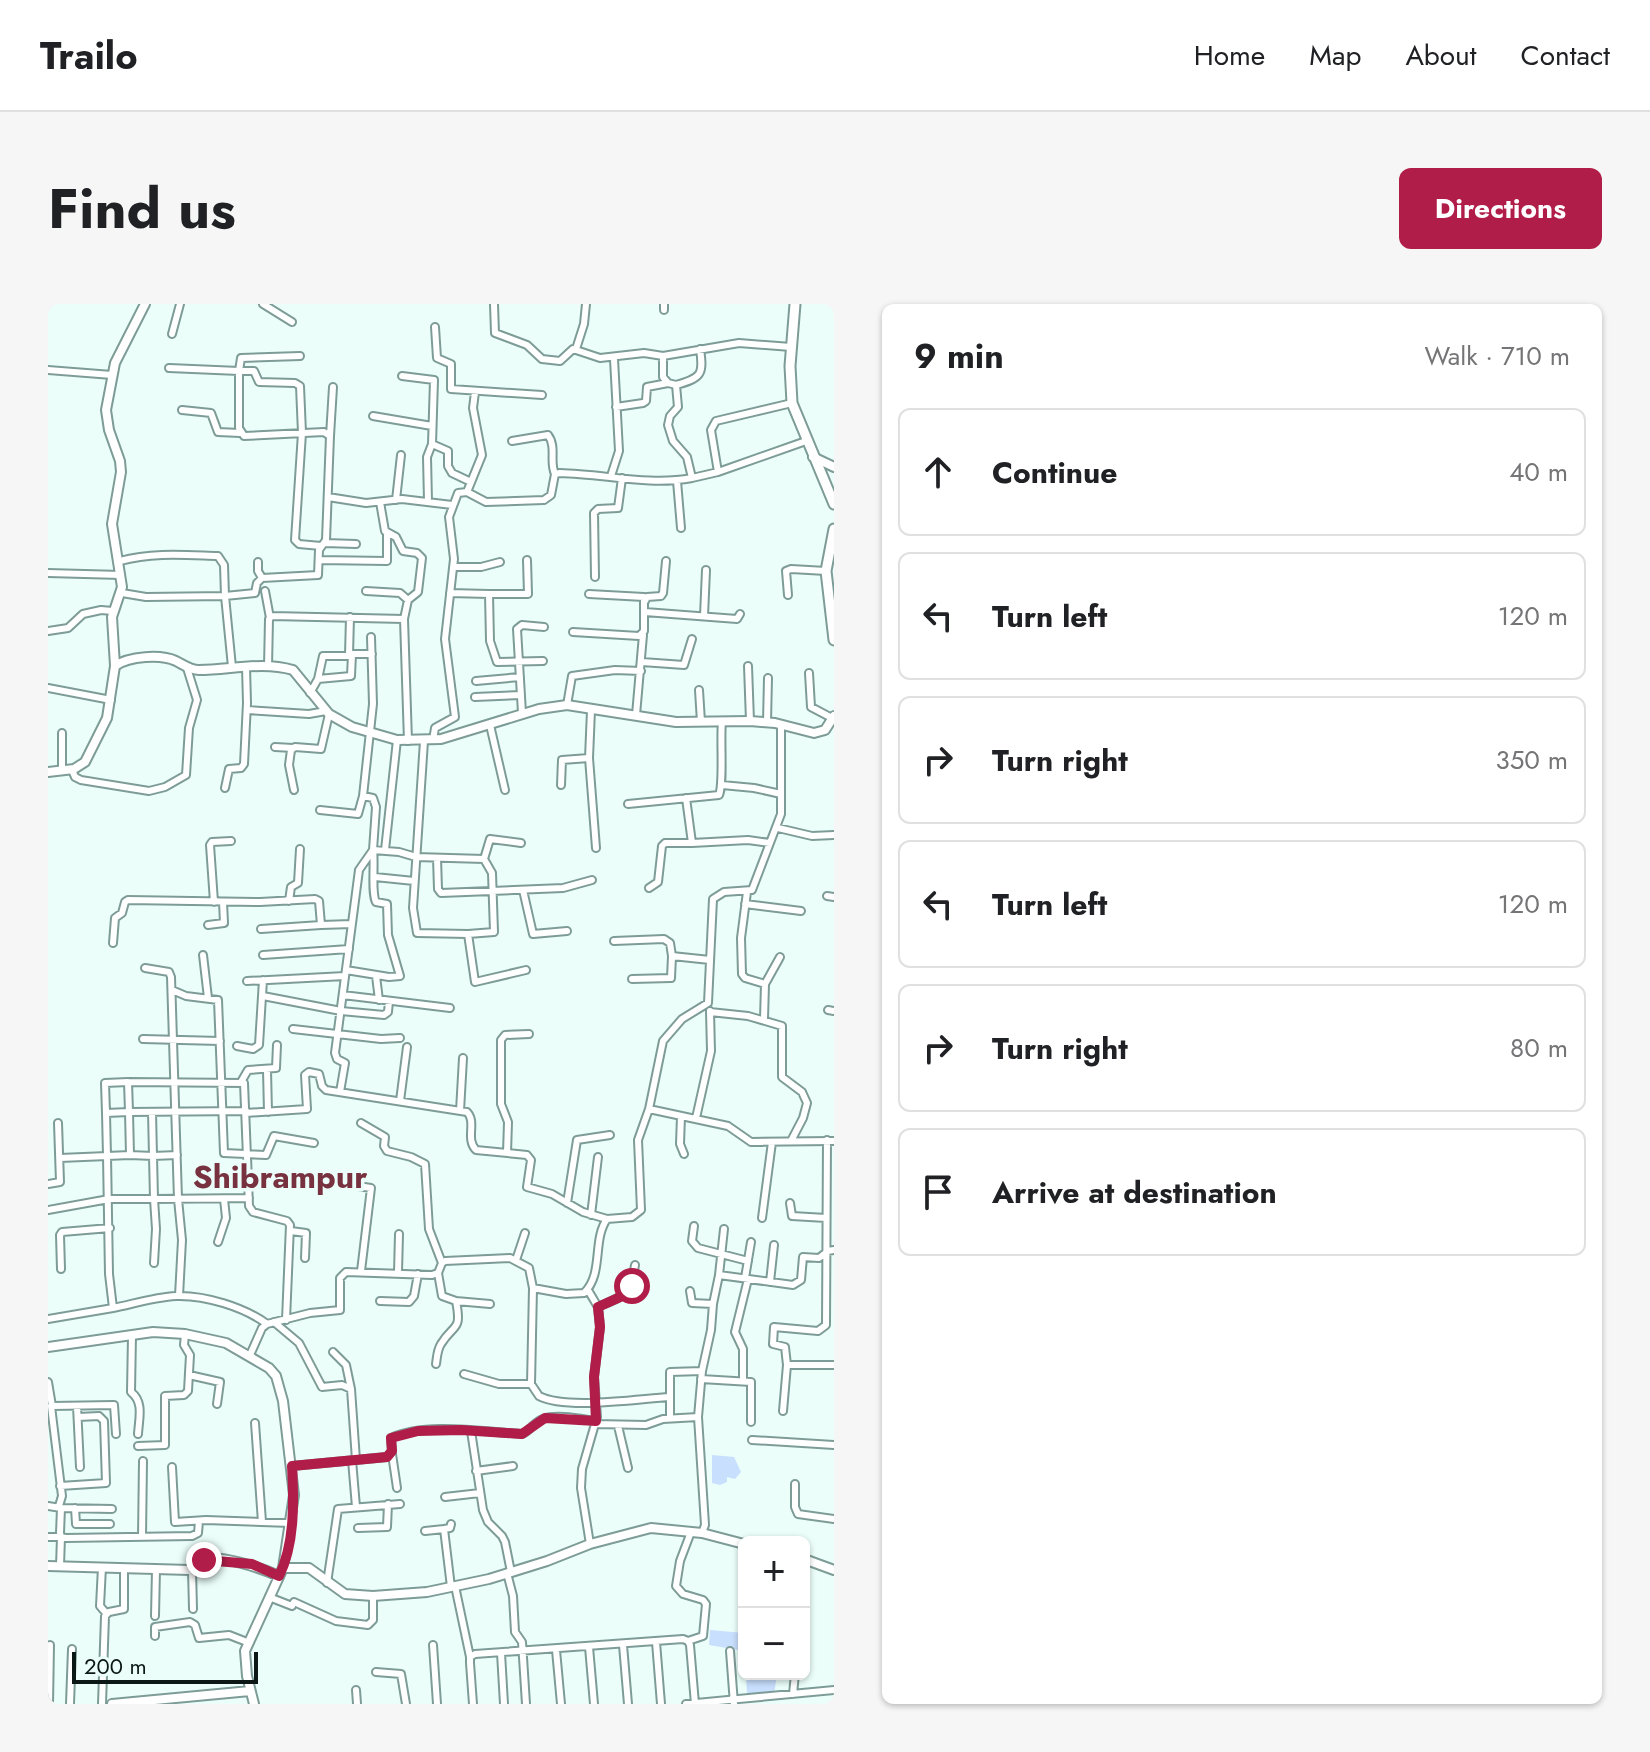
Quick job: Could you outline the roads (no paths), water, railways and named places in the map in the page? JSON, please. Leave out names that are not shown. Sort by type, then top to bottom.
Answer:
[{"type":"main road","points":[[795,304],[791,347],[792,403],[834,504]]},
{"type":"main road","points":[[834,529],[826,571],[834,640]]},
{"type":"street","points":[[48,772],[67,770],[85,762],[107,718],[111,700],[115,666],[113,611],[122,593],[120,561],[112,524],[121,472],[107,420],[112,375],[118,354],[145,304]]},
{"type":"street","points":[[172,334],[180,304]]},
{"type":"street","points":[[263,304],[292,322]]},
{"type":"street","points":[[494,304],[493,327],[499,337],[527,345],[548,361],[560,361],[570,349],[594,357],[614,359],[644,353],[663,356],[739,343],[791,347]]},
{"type":"street","points":[[576,349],[586,304]]},
{"type":"street","points":[[435,327],[437,358],[451,364],[451,389],[542,395]]},
{"type":"street","points":[[616,407],[643,403],[646,401],[647,387],[696,378],[702,370],[700,349]]},
{"type":"street","points":[[240,433],[241,358],[300,356]]},
{"type":"street","points":[[663,356],[663,377],[672,384],[678,407],[670,416],[668,425],[673,441],[687,457],[692,478]]},
{"type":"street","points":[[611,476],[619,451],[614,359]]},
{"type":"street","points":[[169,368],[254,371],[262,383],[298,383],[302,433],[295,540],[299,544],[356,544]]},
{"type":"street","points":[[48,370],[112,375]]},
{"type":"street","points":[[402,376],[434,380],[432,444],[427,457],[428,501]]},
{"type":"street","points":[[122,593],[146,597],[225,596],[255,593],[257,583],[262,578],[318,575],[328,497],[333,387]]},
{"type":"street","points":[[467,492],[482,455],[473,408],[475,392]]},
{"type":"street","points":[[718,472],[711,430],[716,421],[792,403]]},
{"type":"street","points":[[182,410],[211,413],[218,432],[244,436],[324,432],[330,436]]},
{"type":"street","points":[[373,416],[432,426]]},
{"type":"street","points":[[512,441],[548,435],[552,441],[555,474],[551,495],[544,500],[486,502],[467,492],[458,493],[452,505],[449,524],[454,540],[454,567],[445,639],[455,717],[435,728],[428,740],[414,881],[413,908],[417,933],[494,932],[492,873],[484,859],[490,839],[521,843]]},
{"type":"street","points":[[555,474],[611,476],[657,483],[677,481],[718,472],[806,441]]},
{"type":"street","points":[[432,444],[448,451],[448,466],[452,473],[471,482]]},
{"type":"street","points":[[396,500],[401,455]]},
{"type":"street","points":[[812,456],[834,467]]},
{"type":"street","points":[[595,577],[594,513],[595,510],[618,508],[622,478]]},
{"type":"street","points":[[677,481],[681,528]]},
{"type":"street","points":[[328,497],[380,502],[428,501],[452,505]]},
{"type":"street","points":[[319,560],[387,561],[387,533],[380,502]]},
{"type":"street","points":[[387,533],[396,537],[403,551],[421,556],[418,592],[408,600],[404,619],[408,741]]},
{"type":"street","points":[[120,561],[167,554],[218,556],[224,565],[232,667]]},
{"type":"street","points":[[450,593],[528,594],[527,560]]},
{"type":"street","points":[[645,601],[647,597],[659,597],[663,593],[666,561]]},
{"type":"street","points":[[258,562],[262,578]]},
{"type":"street","points":[[454,567],[487,566],[500,562]]},
{"type":"street","points":[[704,616],[706,570]]},
{"type":"street","points":[[788,595],[786,571],[826,571]]},
{"type":"street","points":[[48,573],[121,575]]},
{"type":"street","points":[[265,591],[270,618],[268,667]]},
{"type":"street","points":[[366,591],[400,593],[408,600]]},
{"type":"street","points":[[489,594],[489,632],[494,658],[502,664],[543,661]]},
{"type":"street","points":[[589,594],[642,596],[645,601],[636,715]]},
{"type":"street","points":[[48,631],[68,628],[83,614],[113,611]]},
{"type":"street","points":[[645,612],[737,619],[740,614]]},
{"type":"street","points":[[270,618],[278,615],[404,619]]},
{"type":"street","points":[[318,679],[351,676],[350,617]]},
{"type":"street","points":[[522,713],[518,626],[544,627]]},
{"type":"street","points":[[573,632],[643,635]]},
{"type":"street","points":[[320,810],[358,814],[371,733],[371,637]]},
{"type":"street","points":[[642,662],[684,665],[692,639]]},
{"type":"street","points":[[310,693],[318,679],[323,656],[372,654]]},
{"type":"street","points":[[115,666],[127,660],[162,658],[197,670],[232,667],[293,670],[327,713],[345,724],[371,733],[408,741],[428,740],[490,725],[522,713],[567,705],[676,722],[767,722],[820,732],[833,717],[811,707],[809,673]]},
{"type":"street","points":[[748,666],[750,721]]},
{"type":"street","points":[[225,788],[229,769],[243,766],[246,667]]},
{"type":"street","points":[[62,733],[67,770],[81,780],[149,791],[183,779],[188,771],[189,728],[197,700],[187,668]]},
{"type":"street","points":[[567,705],[572,676],[615,670],[641,671]]},
{"type":"street","points":[[476,681],[520,677]]},
{"type":"street","points":[[767,722],[768,678]]},
{"type":"street","points":[[48,688],[111,700]]},
{"type":"street","points":[[699,690],[701,722]]},
{"type":"street","points":[[475,697],[521,695]]},
{"type":"street","points":[[247,710],[327,713]]},
{"type":"street","points":[[591,710],[589,758],[596,848]]},
{"type":"street","points":[[275,747],[321,749],[327,713]]},
{"type":"street","points":[[628,804],[719,795],[722,785],[719,751],[722,721]]},
{"type":"street","points":[[490,725],[505,790]]},
{"type":"street","points":[[696,1118],[711,1051],[708,1003],[713,899],[724,892],[747,892],[756,886],[778,828],[781,725]]},
{"type":"street","points":[[385,850],[397,740]]},
{"type":"street","points":[[293,748],[289,765],[294,790]]},
{"type":"street","points":[[561,785],[562,760],[589,758]]},
{"type":"street","points":[[722,785],[781,794]]},
{"type":"street","points":[[247,981],[346,973],[400,975],[388,935],[387,904],[373,899],[376,807],[373,798],[363,796]]},
{"type":"street","points":[[686,798],[692,843]]},
{"type":"street","points":[[778,828],[812,836],[834,835]]},
{"type":"street","points":[[649,888],[658,882],[662,846],[665,843],[748,840],[770,843]]},
{"type":"street","points":[[214,902],[210,845],[212,842],[231,841]]},
{"type":"street","points":[[289,901],[291,887],[298,883],[300,849]]},
{"type":"street","points":[[373,850],[416,857],[484,859]]},
{"type":"street","points":[[340,1092],[345,1063],[336,1056],[359,870],[373,850]]},
{"type":"street","points":[[437,858],[439,891],[563,888],[592,880]]},
{"type":"street","points":[[375,877],[414,881]]},
{"type":"street","points":[[523,890],[533,934],[567,931]]},
{"type":"street","points":[[747,892],[741,938],[742,974],[745,978],[765,984]]},
{"type":"street","points":[[113,943],[115,918],[122,913],[126,901],[319,901],[321,925]]},
{"type":"street","points":[[208,925],[224,923],[223,902]]},
{"type":"street","points":[[745,904],[801,911]]},
{"type":"street","points":[[261,929],[352,924]]},
{"type":"street","points":[[468,934],[475,982],[526,970]]},
{"type":"street","points":[[614,941],[664,939],[670,943],[671,978],[632,979]]},
{"type":"street","points":[[263,955],[349,949]]},
{"type":"street","points":[[203,955],[208,998]]},
{"type":"street","points":[[672,956],[710,960]]},
{"type":"street","points":[[764,1019],[765,984],[780,957]]},
{"type":"street","points":[[145,968],[169,972],[172,990],[182,1240],[179,1296]]},
{"type":"street","points":[[376,976],[379,1000]]},
{"type":"street","points":[[237,1046],[257,1048],[263,980]]},
{"type":"street","points":[[172,990],[186,996],[218,1000],[224,1153],[266,1155],[274,1136],[314,1143]]},
{"type":"street","points":[[343,995],[450,1008]]},
{"type":"street","points":[[263,996],[341,1011],[384,1015],[388,1012],[389,1001]]},
{"type":"street","points":[[106,1113],[307,1109],[305,1075],[309,1072],[319,1074],[323,1088],[471,1113],[470,1142],[476,1150],[529,1156],[527,1187],[552,1194],[591,1215],[607,1219],[632,1217],[641,1210],[638,1140],[649,1109],[663,1041],[682,1019],[708,1003]]},
{"type":"street","points":[[710,1012],[764,1019],[782,1026],[782,1077],[802,1092],[807,1103],[791,1141]]},
{"type":"street","points":[[293,1029],[381,1039],[400,1038]]},
{"type":"street","points":[[507,1153],[508,1122],[501,1104],[501,1040],[505,1035],[529,1034]]},
{"type":"street","points":[[143,1039],[220,1041]]},
{"type":"street","points":[[241,1082],[248,1070],[267,1070],[277,1066],[277,1045]]},
{"type":"street","points":[[400,1101],[407,1047]]},
{"type":"street","points":[[460,1111],[463,1058]]},
{"type":"street","points":[[267,1070],[268,1112]]},
{"type":"street","points":[[128,1082],[130,1155]]},
{"type":"street","points":[[113,1308],[109,1274],[105,1083],[241,1082],[245,1086],[249,1198],[253,1212],[287,1221],[291,1231],[286,1320]]},
{"type":"street","points":[[649,1109],[733,1128],[751,1142],[831,1141],[824,1328],[818,1331],[778,1326],[773,1330],[773,1344],[785,1347],[787,1365],[783,1411]]},
{"type":"street","points":[[152,1112],[156,1229],[154,1263]]},
{"type":"street","points":[[681,1116],[680,1147],[684,1154]]},
{"type":"street","points":[[48,1184],[60,1182],[58,1123]]},
{"type":"street","points":[[361,1123],[384,1135],[384,1149],[387,1151],[425,1164],[429,1229],[442,1263],[438,1273],[442,1296],[456,1301],[490,1304]]},
{"type":"street","points":[[567,1203],[577,1140],[610,1135]]},
{"type":"street","points":[[762,1218],[772,1142]]},
{"type":"street","points":[[60,1158],[177,1155]]},
{"type":"street","points":[[591,1215],[598,1157]]},
{"type":"street","points":[[48,1167],[60,1167]]},
{"type":"street","points":[[290,1176],[371,1188],[361,1271]]},
{"type":"street","points":[[48,1210],[109,1199],[249,1198]]},
{"type":"street","points":[[218,1242],[226,1218],[224,1199]]},
{"type":"street","points":[[790,1203],[792,1216],[826,1218]]},
{"type":"street","points":[[590,1544],[581,1488],[582,1469],[596,1422],[594,1377],[600,1327],[598,1307],[588,1290],[599,1255],[600,1233],[607,1219]]},
{"type":"street","points":[[694,1226],[694,1245],[748,1261]]},
{"type":"street","points":[[61,1269],[62,1232],[110,1228]]},
{"type":"street","points":[[702,1533],[705,1525],[698,1417],[701,1375],[711,1330],[724,1229]]},
{"type":"street","points":[[291,1231],[303,1232],[307,1236],[305,1258]]},
{"type":"street","points":[[516,1260],[525,1233]]},
{"type":"street","points":[[398,1273],[399,1234]]},
{"type":"street","points":[[743,1380],[742,1345],[735,1332],[747,1279],[751,1242]]},
{"type":"street","points":[[770,1282],[774,1245]]},
{"type":"street","points":[[719,1275],[798,1284],[803,1257],[819,1258],[834,1250]]},
{"type":"street","points":[[442,1263],[506,1258],[516,1260],[531,1271],[531,1384],[533,1390],[544,1399],[595,1401],[669,1397]]},
{"type":"street","points":[[598,1307],[627,1294],[632,1286],[635,1265]]},
{"type":"street","points":[[250,1355],[262,1328],[271,1323],[310,1313],[340,1310],[342,1274],[361,1271],[438,1273]]},
{"type":"street","points":[[380,1301],[409,1302],[414,1296],[418,1274]]},
{"type":"street","points":[[533,1288],[572,1294],[588,1290]]},
{"type":"street","points":[[690,1291],[692,1303],[713,1304]]},
{"type":"street","points":[[48,1319],[179,1296],[222,1304],[271,1323],[299,1343],[322,1387],[342,1385],[351,1389]]},
{"type":"street","points":[[436,1364],[441,1343],[458,1325],[456,1301]]},
{"type":"street","points":[[48,1347],[153,1332],[216,1339],[269,1368],[280,1387],[294,1495],[281,1572],[247,1642],[244,1660],[254,1704]]},
{"type":"street","points":[[138,1446],[165,1445],[165,1396],[187,1394],[190,1351],[184,1345],[185,1334]]},
{"type":"street","points":[[132,1335],[131,1392],[140,1398],[138,1434]]},
{"type":"street","points":[[333,1352],[346,1365],[351,1389],[356,1507]]},
{"type":"street","points":[[787,1365],[834,1365]]},
{"type":"street","points":[[670,1418],[670,1372],[748,1380],[752,1386],[751,1422]]},
{"type":"street","points":[[464,1374],[499,1384],[531,1384]]},
{"type":"street","points":[[189,1375],[220,1382],[217,1404]]},
{"type":"street","points":[[48,1382],[62,1500],[60,1566]]},
{"type":"street","points":[[51,1406],[114,1405],[116,1434]]},
{"type":"street","points":[[77,1406],[80,1467]]},
{"type":"street","points":[[60,1486],[106,1483],[104,1421],[99,1416],[78,1417]]},
{"type":"street","points":[[397,1488],[391,1438],[395,1436],[418,1431],[522,1434],[545,1418],[618,1426],[698,1417]]},
{"type":"street","points":[[255,1423],[262,1522]]},
{"type":"street","points":[[618,1426],[628,1468]]},
{"type":"street","points":[[471,1431],[480,1493],[488,1522],[505,1542],[515,1632],[521,1638],[523,1652],[526,1704]]},
{"type":"street","points":[[752,1440],[834,1445]]},
{"type":"street","points":[[292,1466],[392,1454]]},
{"type":"street","points":[[142,1537],[143,1461]]},
{"type":"street","points":[[476,1471],[513,1466]]},
{"type":"street","points":[[172,1467],[173,1520],[178,1523],[291,1523]]},
{"type":"street","points":[[48,1473],[58,1472]]},
{"type":"street","points":[[795,1484],[798,1514],[834,1519]]},
{"type":"street","points":[[445,1497],[480,1493]]},
{"type":"street","points":[[358,1528],[387,1527],[388,1504]]},
{"type":"street","points":[[327,1583],[337,1511],[341,1508],[400,1504]]},
{"type":"street","points":[[48,1506],[112,1509]]},
{"type":"street","points":[[75,1508],[76,1524],[110,1524]]},
{"type":"street","points":[[48,1537],[192,1536],[198,1533],[199,1521]]},
{"type":"street","points":[[425,1531],[450,1528],[451,1524]]},
{"type":"street","points":[[48,1566],[192,1569],[202,1561],[231,1561],[281,1572],[309,1568],[345,1594],[373,1596],[453,1587],[651,1528],[702,1533],[738,1542]]},
{"type":"street","points":[[444,1529],[453,1587],[470,1657],[473,1704]]},
{"type":"street","points":[[470,1657],[475,1654],[688,1641],[703,1636],[706,1604],[699,1598],[683,1594],[676,1586],[680,1561],[691,1532]]},
{"type":"street","points":[[810,1561],[834,1570]]},
{"type":"street","points":[[102,1567],[100,1606],[106,1613],[102,1704]]},
{"type":"street","points":[[106,1613],[124,1609],[124,1568]]},
{"type":"street","points":[[155,1616],[156,1569]]},
{"type":"street","points":[[192,1569],[193,1609]]},
{"type":"street","points":[[269,1597],[292,1606],[294,1602],[344,1623],[368,1625],[373,1620],[373,1596]]},
{"type":"street","points":[[155,1636],[155,1627],[190,1622],[195,1625],[199,1638],[229,1635],[247,1642]]},
{"type":"street","points":[[688,1641],[695,1704]]},
{"type":"street","points":[[656,1642],[661,1704]]},
{"type":"street","points":[[49,1704],[50,1645]]},
{"type":"street","points":[[433,1645],[437,1704]]},
{"type":"street","points":[[623,1645],[628,1704]]},
{"type":"street","points":[[589,1647],[594,1704]]},
{"type":"street","points":[[70,1704],[72,1649]]},
{"type":"street","points":[[556,1650],[561,1704]]},
{"type":"street","points":[[730,1651],[734,1703]]},
{"type":"street","points":[[501,1653],[504,1704]]},
{"type":"street","points":[[376,1672],[401,1674],[406,1704]]},
{"type":"street","points":[[793,1694],[794,1680]]},
{"type":"street","points":[[356,1690],[357,1704]]},
{"type":"street","points":[[686,1704],[780,1700],[793,1694],[834,1690]]},
{"type":"street","points":[[114,1704],[250,1691]]},
{"type":"water","points":[[712,1455],[734,1457],[741,1472],[735,1479],[727,1477],[727,1482],[720,1485],[712,1483]]},
{"type":"water","points":[[710,1630],[738,1632],[738,1650],[709,1645]]},
{"type":"water","points":[[746,1680],[776,1680],[774,1695],[755,1697],[747,1693]]},
{"type":"district","name":"Shibrampur","points":[[280,1177]]}]
